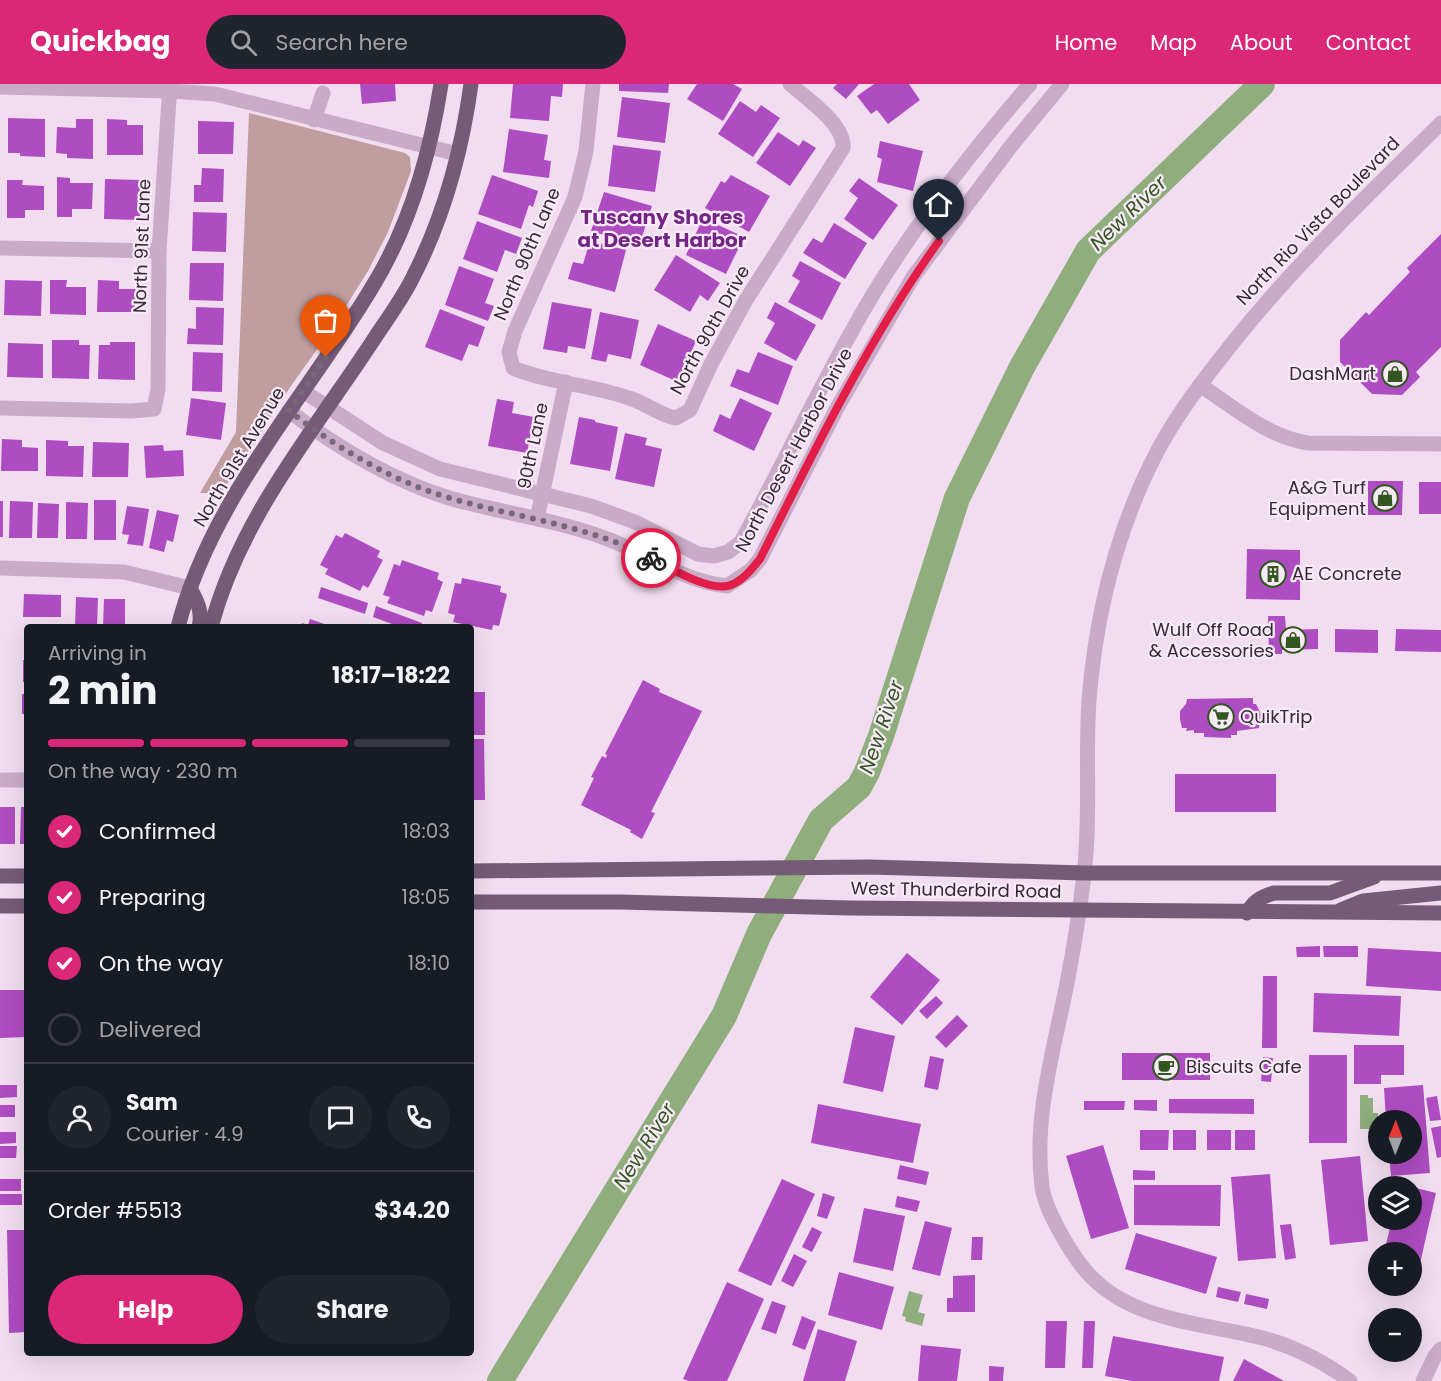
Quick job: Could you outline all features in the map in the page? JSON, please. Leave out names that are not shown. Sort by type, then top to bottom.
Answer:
[{"type":"main road","name":"North 91st Avenue","points":[[179,624],[190,588],[230,503],[378,278],[401,229],[420,178],[429,147],[441,84]]},
{"type":"main road","points":[[212,624],[236,558],[258,513],[412,280],[426,250],[458,154],[471,84]]},
{"type":"main road","points":[[190,588],[199,608],[200,624]]},
{"type":"main road","name":"West Thunderbird Road","points":[[474,871],[870,867],[1084,873],[1441,873]]},
{"type":"main road","points":[[1247,913],[1252,903],[1274,893],[1330,893],[1386,873]]},
{"type":"main road","points":[[0,876],[24,876]]},
{"type":"main road","points":[[1333,913],[1363,901],[1441,893]]},
{"type":"main road","name":"West Thunderbird Road","points":[[474,903],[660,903],[1247,913],[1441,913]]},
{"type":"main road","points":[[0,906],[24,906]]},
{"type":"street","name":"North 90th Lane","points":[[567,382],[528,375],[513,368],[509,352],[515,331],[575,197],[586,152],[593,84]]},
{"type":"street","name":"North 90th Drive","points":[[567,382],[629,398],[664,416],[676,418],[690,410],[711,364],[746,300],[843,148],[844,140],[833,123],[790,84]]},
{"type":"street","name":"North Desert Harbor Drive","points":[[303,391],[383,443],[435,467],[471,478],[591,506],[635,522],[698,554],[714,556],[728,552],[741,542],[814,398],[894,262],[933,203],[1030,84]]},
{"type":"street","name":"North Desert Harbor Drive","points":[[289,411],[372,466],[426,490],[472,504],[582,530],[630,547],[701,582],[728,586],[751,570],[760,559],[857,372],[913,277],[1011,146],[1062,84]]},
{"type":"street","points":[[0,87],[170,87],[214,94],[458,154]]},
{"type":"street","name":"North 91st Lane","points":[[0,408],[131,411],[153,409],[158,389],[159,251],[170,87]]},
{"type":"street","points":[[314,120],[323,93]]},
{"type":"street","name":"North Rio Vista Boulevard","points":[[1350,1381],[1322,1362],[1274,1342],[1177,1320],[1113,1295],[1085,1271],[1063,1237],[1042,1192],[1041,1130],[1045,1095],[1067,985],[1084,873],[1087,840],[1089,702],[1097,633],[1104,597],[1121,539],[1142,483],[1159,448],[1200,385],[1247,324],[1282,283],[1441,123]]},
{"type":"street","points":[[0,248],[159,251]]},
{"type":"street","name":"90th Lane","points":[[537,519],[567,382]]},
{"type":"street","points":[[1200,385],[1270,430],[1297,442],[1441,444]]},
{"type":"street","points":[[0,568],[105,570],[144,576],[190,588]]},
{"type":"street","points":[[0,780],[24,780]]},
{"type":"street","points":[[1424,1381],[1435,1356],[1441,1349]]},
{"type":"street","points":[[1424,1381],[1441,1372]]},
{"type":"shaded area","points":[[249,113],[405,153],[410,157],[411,171],[388,232],[368,271],[219,496],[200,493],[236,432]]},
{"type":"shaded area","points":[[1360,1095],[1368,1095],[1368,1098],[1373,1098],[1373,1110],[1368,1110],[1368,1129],[1360,1129]]},
{"type":"shaded area","points":[[909,1291],[923,1295],[918,1312],[925,1314],[922,1326],[905,1321],[906,1317],[902,1316]]},
{"type":"building","points":[[360,84],[395,84],[396,101],[362,104]]},
{"type":"building","points":[[513,84],[563,84],[562,97],[551,96],[549,121],[510,118]]},
{"type":"building","points":[[619,84],[669,84],[668,93],[619,91]]},
{"type":"building","points":[[697,84],[733,84],[742,89],[723,121],[687,99]]},
{"type":"building","points":[[837,84],[859,84],[846,99],[833,88]]},
{"type":"building","points":[[874,84],[909,84],[920,100],[888,124],[877,110],[871,114],[857,96]]},
{"type":"building","points":[[622,97],[670,103],[665,143],[617,137]]},
{"type":"building","points":[[740,101],[756,112],[761,105],[780,118],[753,157],[718,134]]},
{"type":"building","points":[[8,118],[45,119],[45,157],[8,153]]},
{"type":"building","points":[[76,119],[93,119],[93,159],[67,158],[67,154],[56,153],[57,127],[76,128]]},
{"type":"building","points":[[107,119],[127,120],[127,125],[143,125],[143,155],[107,155]]},
{"type":"building","points":[[198,121],[234,122],[233,154],[198,154]]},
{"type":"building","points":[[509,129],[548,135],[544,160],[551,161],[549,178],[503,172]]},
{"type":"building","points":[[778,132],[799,146],[803,140],[816,148],[790,186],[756,163]]},
{"type":"building","points":[[880,141],[923,151],[913,191],[877,182],[882,159],[877,157]]},
{"type":"building","points":[[613,145],[661,151],[655,192],[608,186]]},
{"type":"building","points":[[202,168],[224,169],[223,202],[194,202],[194,185],[201,185]]},
{"type":"building","points":[[492,175],[538,191],[533,207],[529,205],[521,229],[478,214]]},
{"type":"building","points":[[731,175],[770,196],[749,232],[705,208],[721,181],[725,183]]},
{"type":"building","points":[[57,177],[70,178],[70,183],[93,183],[92,209],[72,209],[72,217],[57,217]]},
{"type":"building","points":[[859,178],[898,205],[873,240],[844,219],[858,198],[849,191]]},
{"type":"building","points":[[105,179],[140,180],[140,220],[104,219]]},
{"type":"building","points":[[7,180],[23,180],[22,185],[44,186],[44,210],[25,210],[25,218],[7,218]]},
{"type":"building","points":[[604,192],[652,206],[639,246],[591,231]]},
{"type":"building","points":[[193,212],[227,213],[226,252],[192,251]]},
{"type":"building","points":[[703,218],[744,237],[726,274],[686,255]]},
{"type":"building","points":[[477,221],[522,238],[516,254],[505,250],[497,272],[463,259]]},
{"type":"building","points":[[834,223],[867,243],[845,279],[803,253],[813,238],[822,243]]},
{"type":"building","points":[[1441,234],[1441,347],[1416,372],[1420,377],[1402,395],[1372,394],[1340,362],[1340,340],[1366,312],[1369,315],[1410,272],[1407,268]]},
{"type":"building","points":[[590,241],[626,250],[615,292],[568,279],[573,262],[583,264]]},
{"type":"building","points":[[676,255],[720,283],[708,301],[700,295],[690,312],[654,290]]},
{"type":"building","points":[[800,261],[841,283],[822,320],[788,302],[800,281],[792,276]]},
{"type":"building","points":[[190,263],[224,263],[223,301],[189,300]]},
{"type":"building","points":[[459,266],[494,279],[485,303],[494,306],[488,321],[445,305]]},
{"type":"building","points":[[5,280],[42,281],[41,316],[4,315]]},
{"type":"building","points":[[50,280],[67,280],[66,287],[86,287],[86,315],[50,314]]},
{"type":"building","points":[[98,280],[119,281],[119,289],[136,289],[135,312],[97,312]]},
{"type":"building","points":[[552,302],[592,309],[585,349],[568,346],[567,353],[543,349]]},
{"type":"building","points":[[775,302],[816,325],[796,361],[764,343],[775,323],[767,318]]},
{"type":"building","points":[[196,307],[224,308],[223,345],[187,344],[188,328],[196,329]]},
{"type":"building","points":[[440,309],[485,327],[478,347],[469,344],[462,361],[425,347]]},
{"type":"building","points":[[600,312],[639,320],[631,359],[608,354],[606,362],[591,359]]},
{"type":"building","points":[[658,324],[696,341],[678,382],[640,365]]},
{"type":"building","points":[[52,340],[79,340],[79,345],[90,345],[89,379],[52,378]]},
{"type":"building","points":[[110,342],[135,342],[135,380],[98,379],[99,345],[110,345]]},
{"type":"building","points":[[8,343],[43,344],[43,378],[7,377]]},
{"type":"building","points":[[193,352],[223,353],[222,392],[192,391]]},
{"type":"building","points":[[758,352],[793,366],[778,405],[730,386],[737,369],[749,373]]},
{"type":"building","points":[[191,398],[226,403],[221,440],[186,435]]},
{"type":"building","points":[[740,398],[772,413],[754,451],[713,431],[720,414],[730,419]]},
{"type":"building","points":[[497,399],[514,402],[512,413],[534,417],[527,453],[488,446]]},
{"type":"building","points":[[579,417],[618,427],[610,471],[570,464]]},
{"type":"building","points":[[625,433],[647,438],[645,445],[662,449],[654,487],[615,479]]},
{"type":"building","points":[[2,439],[22,440],[22,447],[38,448],[38,471],[1,471]]},
{"type":"building","points":[[46,440],[68,441],[68,446],[84,446],[83,477],[46,476]]},
{"type":"building","points":[[93,442],[129,443],[128,477],[92,477]]},
{"type":"building","points":[[163,445],[164,451],[183,450],[184,476],[146,478],[144,446]]},
{"type":"building","name":"A&G Turf Equipment","points":[[1368,481],[1403,481],[1402,515],[1368,515]]},
{"type":"building","points":[[1419,482],[1441,482],[1441,514],[1419,514]]},
{"type":"building","points":[[94,500],[116,500],[116,540],[94,540]]},
{"type":"building","points":[[0,501],[3,501],[3,537],[0,537]]},
{"type":"building","points":[[10,501],[33,502],[32,538],[9,538]]},
{"type":"building","points":[[66,502],[88,503],[87,539],[66,539]]},
{"type":"building","points":[[38,503],[59,504],[58,538],[37,538]]},
{"type":"building","points":[[127,506],[149,509],[143,546],[127,544],[129,535],[122,534]]},
{"type":"building","points":[[157,510],[179,515],[173,542],[167,540],[164,552],[149,548]]},
{"type":"building","points":[[345,533],[380,551],[377,557],[383,560],[368,588],[363,585],[360,591],[325,574],[328,569],[320,565],[336,535],[342,538]]},
{"type":"building","name":"AE Concrete","points":[[1247,549],[1300,550],[1300,600],[1246,599]]},
{"type":"building","points":[[402,560],[439,573],[437,579],[443,582],[432,612],[426,610],[424,616],[387,603],[390,597],[383,595],[394,564],[400,566]]},
{"type":"building","points":[[462,578],[501,586],[500,592],[507,594],[499,626],[493,625],[492,630],[474,626],[474,624],[453,622],[455,615],[448,613],[455,583],[461,584]]},
{"type":"building","points":[[321,587],[368,603],[365,614],[318,598]]},
{"type":"building","points":[[24,594],[61,595],[61,617],[23,617]]},
{"type":"building","points":[[76,597],[98,598],[97,624],[75,624]]},
{"type":"building","points":[[104,599],[125,599],[125,624],[103,624]]},
{"type":"building","points":[[376,606],[422,623],[392,624],[373,617]]},
{"type":"building","name":"Wulf Off Road & Accessories","points":[[1268,616],[1285,616],[1286,630],[1318,629],[1318,649],[1282,650],[1282,654],[1269,654]]},
{"type":"building","points":[[310,619],[324,624],[308,624]]},
{"type":"building","points":[[1335,629],[1378,630],[1378,653],[1335,652]]},
{"type":"building","points":[[1396,629],[1441,630],[1441,652],[1395,651]]},
{"type":"building","points":[[643,680],[660,689],[659,692],[702,711],[651,812],[655,813],[642,839],[630,832],[631,830],[581,805],[594,778],[591,777],[602,756],[606,758],[605,754]]},
{"type":"building","points":[[474,692],[485,692],[485,735],[474,735]]},
{"type":"building","points":[[22,694],[24,694],[24,714],[22,714]]},
{"type":"building","name":"QuikTrip","points":[[1253,698],[1253,704],[1256,704],[1261,714],[1259,728],[1237,731],[1237,735],[1231,735],[1231,738],[1204,737],[1204,733],[1194,733],[1194,730],[1186,731],[1187,728],[1182,728],[1180,711],[1187,699]]},
{"type":"building","points":[[474,739],[484,739],[485,800],[474,800]]},
{"type":"building","name":"QuikTrip","points":[[1175,774],[1276,774],[1276,812],[1175,812]]},
{"type":"building","points":[[0,807],[15,807],[15,844],[0,844]]},
{"type":"building","points":[[21,807],[24,807],[24,844],[20,844]]},
{"type":"building","points":[[1320,946],[1320,957],[1297,957],[1296,947]]},
{"type":"building","points":[[1323,946],[1358,946],[1358,957],[1324,957]]},
{"type":"building","points":[[1368,948],[1441,952],[1441,991],[1366,986]]},
{"type":"building","points":[[907,953],[940,980],[902,1025],[870,997]]},
{"type":"building","points":[[1263,976],[1277,976],[1277,1048],[1262,1048]]},
{"type":"building","points":[[0,990],[24,990],[24,1037],[0,1038]]},
{"type":"building","points":[[1314,993],[1401,996],[1399,1036],[1313,1032]]},
{"type":"building","points":[[936,996],[943,1003],[927,1019],[919,1011]]},
{"type":"building","points":[[957,1015],[968,1026],[946,1048],[935,1037]]},
{"type":"building","points":[[855,1027],[895,1036],[883,1092],[843,1083]]},
{"type":"building","points":[[1354,1045],[1404,1045],[1404,1075],[1381,1075],[1381,1084],[1354,1084]]},
{"type":"building","name":"Biscuits Cafe","points":[[1122,1053],[1210,1053],[1210,1080],[1122,1080]]},
{"type":"building","points":[[1309,1055],[1347,1055],[1347,1143],[1309,1143]]},
{"type":"building","points":[[930,1056],[944,1059],[938,1090],[924,1087]]},
{"type":"building","points":[[1263,1057],[1273,1058],[1271,1082],[1261,1081]]},
{"type":"building","points":[[0,1085],[17,1085],[17,1097],[0,1098]]},
{"type":"building","points":[[1423,1085],[1430,1173],[1391,1176],[1390,1164],[1422,1164],[1422,1110],[1385,1110],[1384,1088]]},
{"type":"building","points":[[1437,1096],[1441,1120],[1430,1121],[1426,1098]]},
{"type":"building","points":[[1169,1099],[1254,1099],[1254,1114],[1169,1113]]},
{"type":"building","points":[[1134,1100],[1157,1100],[1157,1111],[1134,1110]]},
{"type":"building","points":[[1084,1101],[1125,1101],[1124,1110],[1084,1110]]},
{"type":"building","points":[[818,1104],[921,1124],[913,1163],[811,1143]]},
{"type":"building","points":[[0,1105],[15,1105],[15,1117],[0,1117]]},
{"type":"building","points":[[1441,1126],[1441,1157],[1437,1158],[1431,1128]]},
{"type":"building","points":[[1140,1130],[1169,1130],[1168,1150],[1140,1150]]},
{"type":"building","points":[[1173,1130],[1196,1130],[1196,1150],[1173,1150]]},
{"type":"building","points":[[1207,1130],[1231,1130],[1231,1150],[1207,1150]]},
{"type":"building","points":[[1235,1130],[1255,1130],[1255,1150],[1235,1150]]},
{"type":"building","points":[[0,1132],[16,1132],[16,1143],[0,1144]]},
{"type":"building","points":[[1103,1145],[1129,1228],[1091,1239],[1066,1156]]},
{"type":"building","points":[[0,1146],[17,1146],[16,1158],[0,1158]]},
{"type":"building","points":[[1360,1156],[1368,1241],[1330,1245],[1321,1160]]},
{"type":"building","points":[[900,1165],[929,1172],[926,1185],[897,1179]]},
{"type":"building","points":[[1133,1170],[1155,1171],[1155,1180],[1133,1180]]},
{"type":"building","points":[[1270,1174],[1276,1258],[1238,1261],[1231,1177]]},
{"type":"building","points":[[0,1179],[21,1179],[21,1191],[0,1191]]},
{"type":"building","points":[[782,1179],[815,1194],[771,1286],[738,1271]]},
{"type":"building","points":[[1134,1185],[1221,1185],[1220,1226],[1134,1225]]},
{"type":"building","points":[[1422,1190],[1436,1193],[1422,1255],[1422,1242],[1386,1242],[1390,1230],[1422,1230]]},
{"type":"building","points":[[823,1193],[835,1197],[827,1219],[817,1216]]},
{"type":"building","points":[[0,1194],[22,1194],[22,1205],[0,1205]]},
{"type":"building","points":[[897,1196],[920,1201],[917,1212],[895,1207]]},
{"type":"building","points":[[864,1208],[905,1216],[893,1271],[853,1262]]},
{"type":"building","points":[[925,1221],[952,1228],[940,1276],[912,1269]]},
{"type":"building","points":[[1291,1224],[1296,1258],[1285,1260],[1280,1225]]},
{"type":"building","points":[[812,1227],[822,1232],[812,1252],[802,1247]]},
{"type":"building","points":[[7,1230],[24,1230],[24,1332],[9,1333]]},
{"type":"building","points":[[1136,1233],[1217,1257],[1206,1294],[1125,1269]]},
{"type":"building","points":[[972,1237],[983,1237],[982,1260],[971,1260]]},
{"type":"building","points":[[794,1254],[807,1261],[793,1287],[781,1281]]},
{"type":"building","points":[[839,1272],[894,1287],[882,1330],[828,1315]]},
{"type":"building","points":[[975,1275],[975,1312],[947,1312],[947,1298],[953,1298],[953,1276]]},
{"type":"building","points":[[727,1282],[764,1299],[727,1381],[683,1379]]},
{"type":"building","points":[[1218,1287],[1241,1292],[1238,1302],[1216,1297]]},
{"type":"building","points":[[1246,1294],[1269,1299],[1267,1309],[1244,1304]]},
{"type":"building","points":[[772,1301],[786,1306],[776,1334],[761,1329]]},
{"type":"building","points":[[802,1316],[816,1322],[805,1350],[792,1345]]},
{"type":"building","points":[[1046,1321],[1067,1321],[1065,1368],[1045,1368]]},
{"type":"building","points":[[1084,1321],[1095,1321],[1093,1368],[1082,1368]]},
{"type":"building","points":[[818,1329],[857,1341],[845,1381],[803,1381]]},
{"type":"building","points":[[1113,1336],[1224,1357],[1219,1381],[1132,1381],[1105,1376]]},
{"type":"building","points":[[921,1345],[961,1349],[957,1381],[918,1381]]},
{"type":"building","points":[[1244,1359],[1284,1381],[1233,1381]]},
{"type":"building","points":[[989,1366],[1004,1367],[1003,1381],[989,1381]]},
{"type":"waterway","name":"New River","points":[[500,1381],[724,1016],[759,934],[821,820],[859,787],[867,772],[881,736],[957,498],[1022,367],[1088,251],[1262,84]]},
{"type":"way so far","points":[[326,357],[289,411],[372,466],[449,498],[582,530],[630,547],[651,558]]},
{"type":"place","name":"DashMart","points":[[1395,374]]},
{"type":"place","name":"A&G Turf Equipment","points":[[1385,498]]},
{"type":"place","name":"AE Concrete","points":[[1273,574]]},
{"type":"place","name":"Wulf Off Road & Accessories","points":[[1293,640]]},
{"type":"place","name":"QuikTrip","points":[[1221,717]]},
{"type":"place","name":"Biscuits Cafe","points":[[1166,1067]]},
{"type":"district","name":"Tuscany Shores at Desert Harbor","points":[[662,228]]},
{"type":"route","points":[[651,558],[701,582],[715,585],[728,586],[751,570],[760,559],[867,354],[913,277],[939,241]]}]
